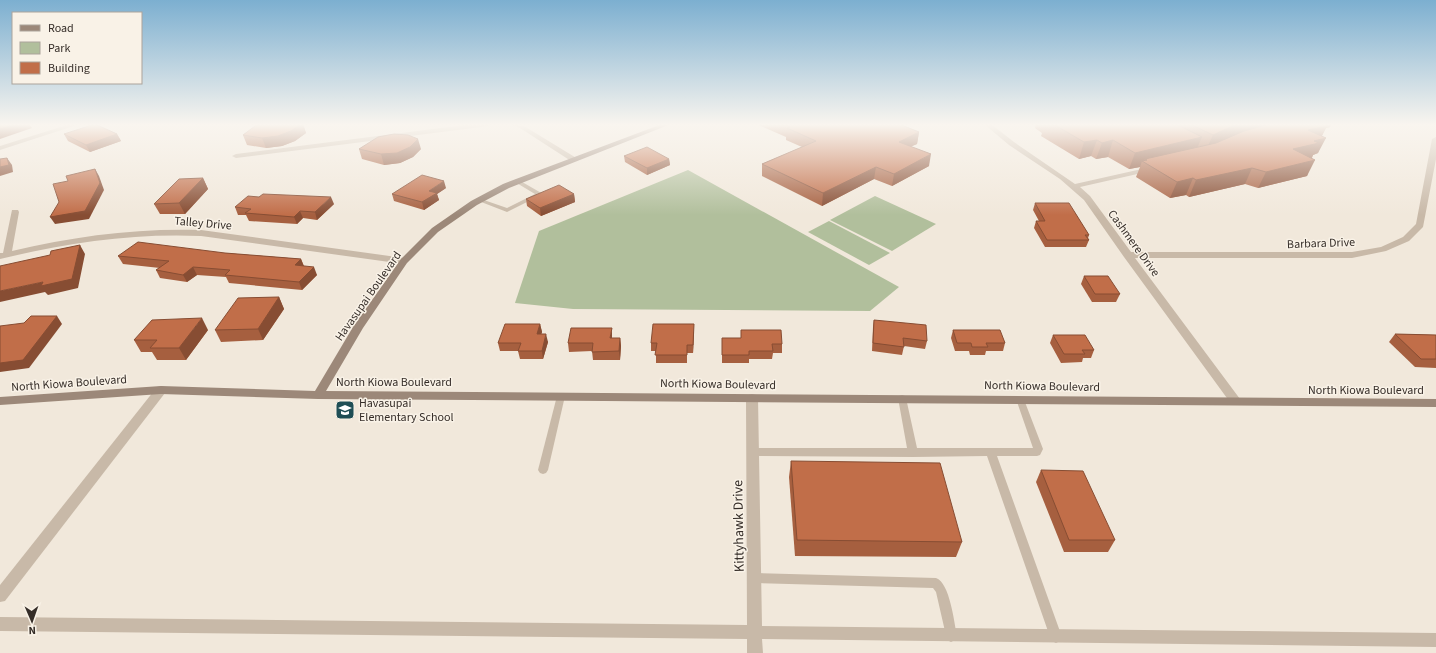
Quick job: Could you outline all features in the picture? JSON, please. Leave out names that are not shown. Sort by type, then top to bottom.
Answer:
[{"type":"street","points":[[236,156],[248,154]]},
{"type":"street","points":[[567,154],[574,159]]},
{"type":"street","name":"Havasupai Boulevard","points":[[318,395],[358,328],[404,261],[435,230],[479,200],[517,181],[586,154]]},
{"type":"street","name":"Cashmere Drive","points":[[1030,154],[1075,186],[1086,198],[1236,402]]},
{"type":"street","name":"Barbara Drive","points":[[1128,255],[1352,255],[1383,249],[1406,239],[1420,225],[1433,154]]},
{"type":"street","points":[[1075,186],[1162,166]]},
{"type":"street","points":[[4,255],[15,212]]},
{"type":"street","name":"Talley Drive","points":[[4,255],[117,234],[171,231],[201,233],[404,261]]},
{"type":"street","points":[[0,596],[161,390]]},
{"type":"street","name":"North Kiowa Boulevard","points":[[0,401],[161,390],[318,395],[1436,403]]},
{"type":"street","name":"Kittyhawk Drive","points":[[752,398],[755,653]]},
{"type":"street","points":[[0,624],[755,634],[1436,640]]},
{"type":"lane","points":[[479,200],[507,210],[540,194],[517,181]]},
{"type":"lane","points":[[543,470],[561,396]]},
{"type":"lane","points":[[902,398],[913,452]]},
{"type":"lane","points":[[752,452],[1037,452],[1038,449],[1020,399]]},
{"type":"lane","points":[[991,453],[1056,637]]},
{"type":"lane","points":[[754,578],[936,583],[941,590],[951,636]]},
{"type":"green space","points":[[688,170],[899,287],[870,311],[573,309],[515,303],[539,231]]},
{"type":"green space","points":[[875,196],[936,224],[892,251],[830,220]]},
{"type":"green space","points":[[829,221],[890,253],[869,265],[808,232]]},
{"type":"building","points":[[628,154],[661,154],[669,159],[647,168],[624,156]]},
{"type":"building","points":[[784,154],[930,154],[894,174],[876,167],[823,193],[762,164]]},
{"type":"building","points":[[1165,154],[1304,154],[1315,160],[1266,172],[1252,168],[1196,180],[1193,178],[1177,182],[1142,161],[1147,160],[1145,159]]},
{"type":"building","points":[[7,158],[9,165],[0,167],[0,159]]},
{"type":"building","points":[[95,169],[100,183],[85,211],[50,217],[59,202],[53,184],[68,181],[66,176]]},
{"type":"building","points":[[422,175],[444,181],[429,191],[437,193],[422,202],[392,194]]},
{"type":"building","points":[[203,178],[179,203],[154,204],[179,179]]},
{"type":"building","points":[[559,185],[574,194],[540,208],[526,199]]},
{"type":"building","points":[[263,194],[331,197],[315,212],[300,211],[294,217],[245,213],[251,209],[235,207],[248,196],[259,197]]},
{"type":"building","points":[[1035,203],[1069,203],[1089,235],[1085,235],[1089,240],[1047,240],[1036,221],[1045,221]]},
{"type":"building","points":[[138,242],[225,253],[301,259],[295,265],[314,267],[299,282],[225,275],[230,270],[193,267],[183,275],[156,270],[169,261],[118,256]]},
{"type":"building","points":[[80,245],[72,279],[41,286],[43,282],[0,291],[0,266],[50,255],[51,251]]},
{"type":"building","points":[[1084,276],[1108,276],[1120,294],[1095,294]]},
{"type":"building","points":[[279,297],[258,329],[215,330],[238,298]]},
{"type":"building","points":[[31,316],[57,316],[23,360],[0,363],[0,326],[24,323]]},
{"type":"building","points":[[202,318],[179,348],[150,348],[157,340],[134,340],[152,320]]},
{"type":"building","points":[[874,320],[926,325],[927,341],[903,338],[904,347],[873,343]]},
{"type":"building","points":[[505,324],[540,324],[537,334],[546,334],[542,351],[518,351],[521,343],[498,343]]},
{"type":"building","points":[[653,324],[694,324],[693,345],[687,345],[687,355],[655,355],[657,343],[651,343]]},
{"type":"building","points":[[571,328],[612,328],[610,338],[620,338],[619,351],[592,352],[593,343],[568,343]]},
{"type":"building","points":[[741,330],[781,330],[782,344],[772,344],[773,351],[749,351],[749,355],[722,355],[722,338],[741,338]]},
{"type":"building","points":[[953,330],[1000,330],[1005,343],[986,343],[988,347],[972,347],[971,343],[957,343]]},
{"type":"building","points":[[1395,334],[1436,335],[1436,359],[1421,359]]},
{"type":"building","points":[[1053,335],[1085,335],[1094,350],[1082,350],[1085,354],[1064,354]]},
{"type":"building","points":[[791,461],[940,463],[962,542],[797,540]]},
{"type":"building","points":[[1041,470],[1083,471],[1115,540],[1069,540]]},
{"type":"place","name":"Havasupai Elementary School","points":[[345,410]]}]
